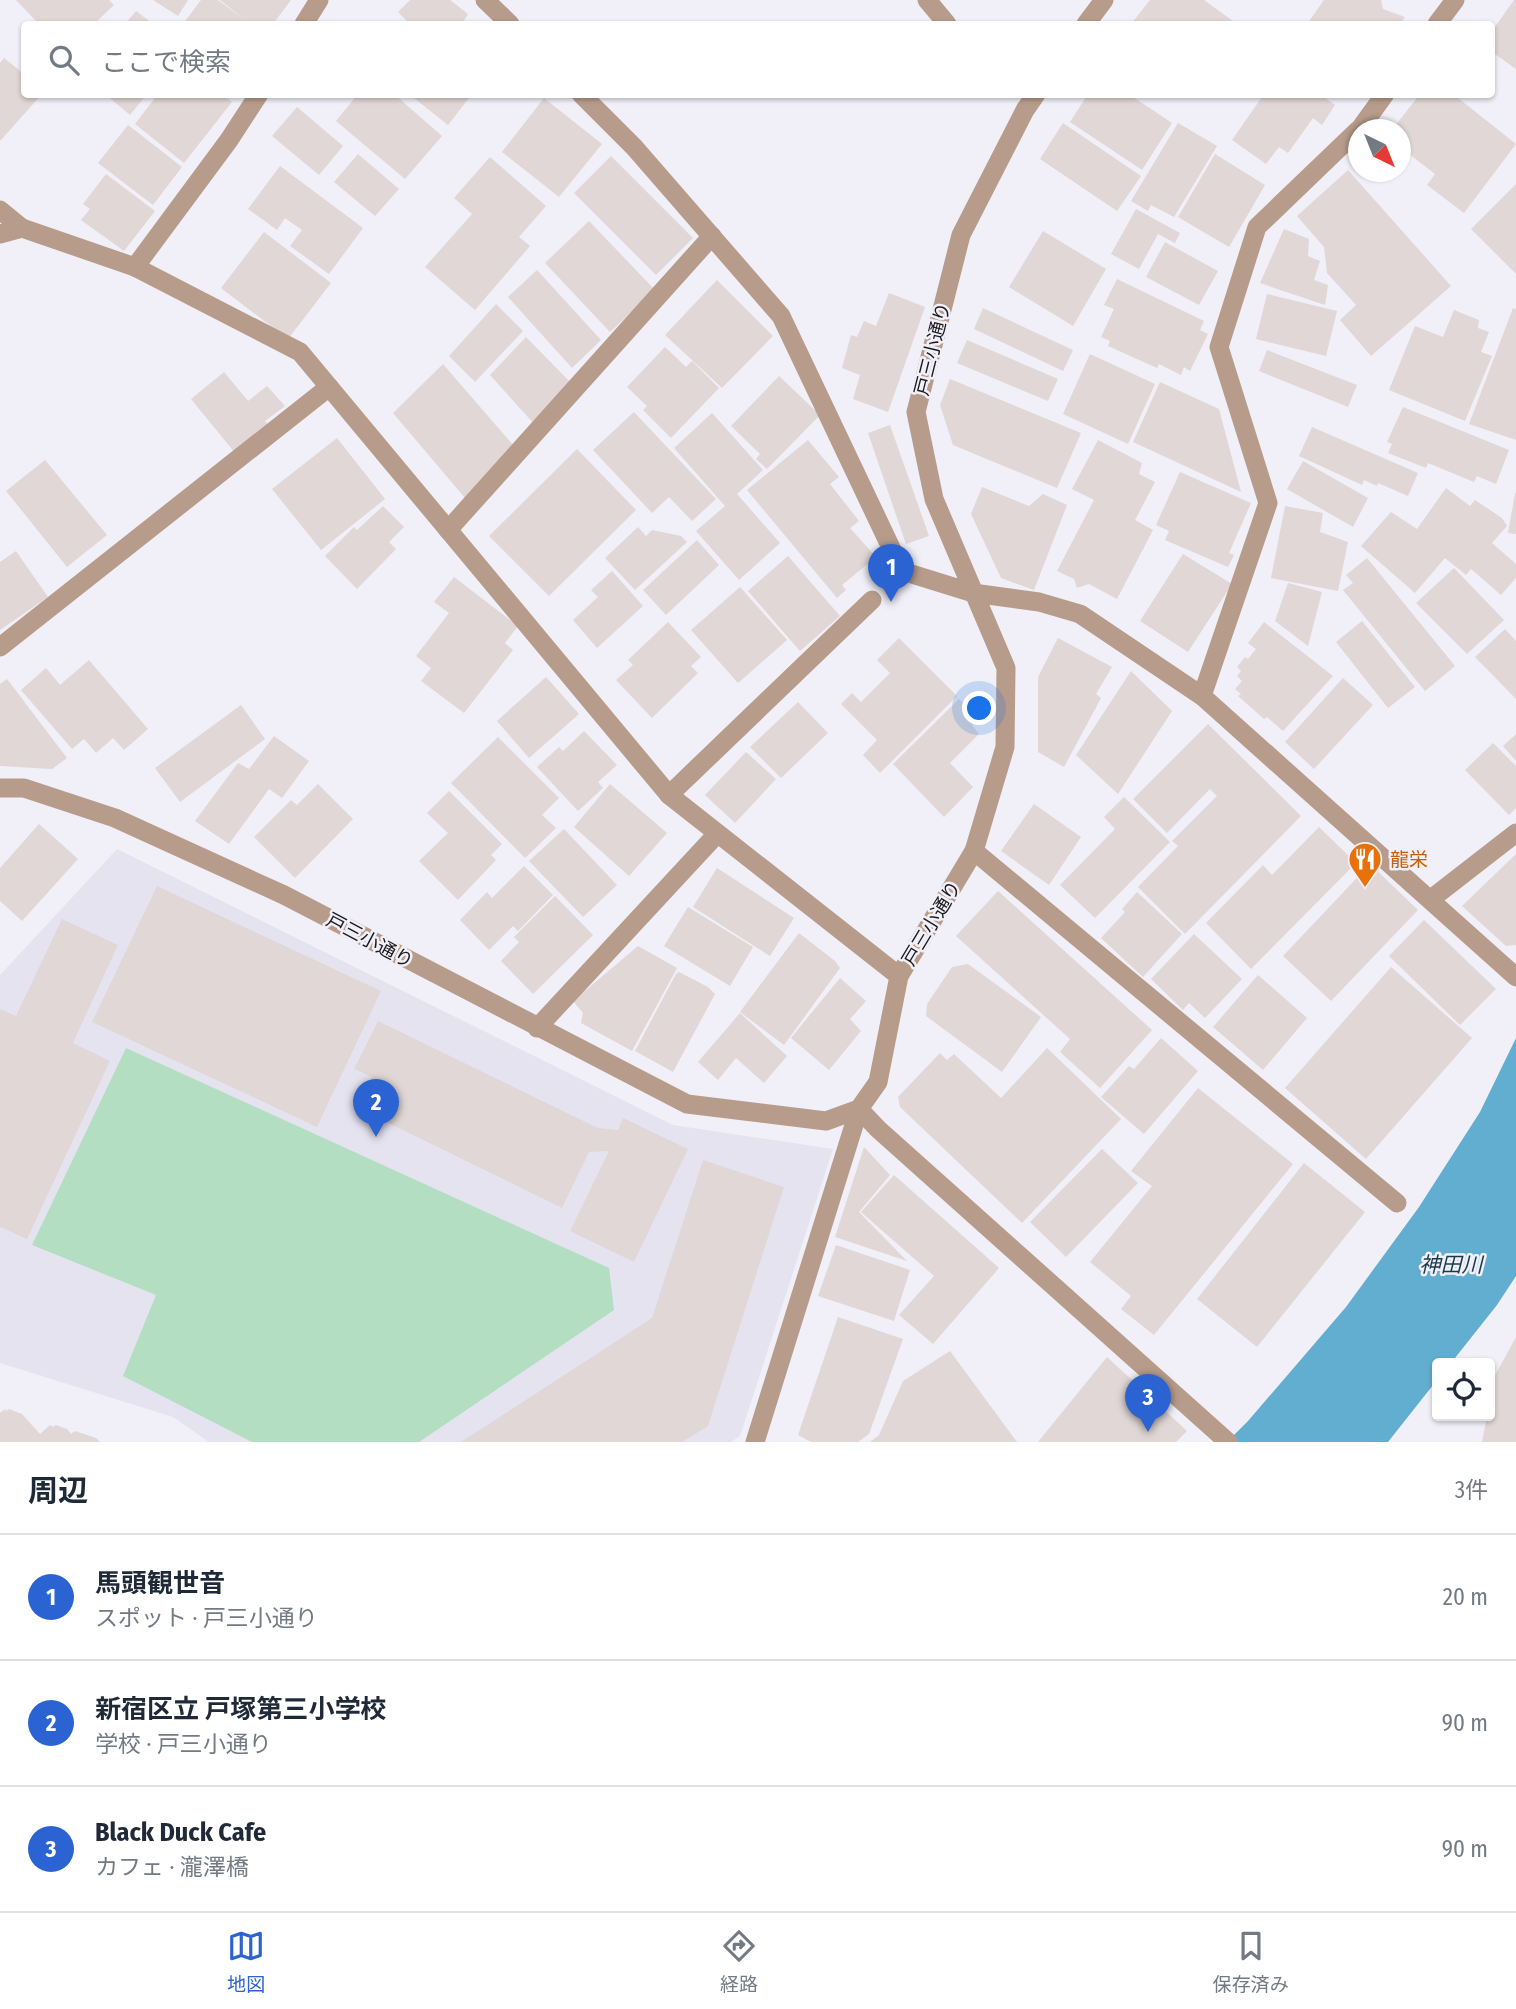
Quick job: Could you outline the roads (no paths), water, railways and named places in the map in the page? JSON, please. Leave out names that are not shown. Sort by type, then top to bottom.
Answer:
[{"type":"street","points":[[306,21],[319,0]]},
{"type":"street","points":[[485,0],[507,21]]},
{"type":"street","points":[[926,0],[944,21]]},
{"type":"street","points":[[1088,21],[1104,0]]},
{"type":"street","points":[[1439,21],[1455,0]]},
{"type":"street","points":[[135,267],[229,140],[256,98]]},
{"type":"street","points":[[585,98],[634,147],[781,316],[902,571],[973,593],[1039,602],[1080,614],[1202,696],[1516,977]]},
{"type":"street","name":"戸三小通り","points":[[0,788],[24,788],[115,818],[284,895],[688,1104],[826,1121],[859,1109],[878,1082],[899,976],[974,851],[1005,747],[1006,667],[934,499],[916,412],[961,235],[1033,98]]},
{"type":"street","points":[[1367,119],[1382,98]]},
{"type":"street","points":[[1202,696],[1268,503],[1219,347],[1257,227],[1348,140]]},
{"type":"street","points":[[0,210],[22,228],[135,267],[300,352],[669,795],[716,835],[899,976]]},
{"type":"street","points":[[0,234],[22,228]]},
{"type":"street","points":[[448,530],[712,236]]},
{"type":"street","points":[[0,647],[330,387]]},
{"type":"street","points":[[669,795],[872,600]]},
{"type":"street","points":[[1431,899],[1516,833]]},
{"type":"street","points":[[537,1028],[716,835]]},
{"type":"street","points":[[974,851],[1397,1203]]},
{"type":"street","points":[[755,1442],[859,1109],[889,1139],[1228,1442]]},
{"type":"water","name":"神田川","points":[[1516,1038],[1516,1276],[1497,1305],[1455,1358],[1432,1358],[1432,1386],[1388,1442],[1227,1442],[1346,1307],[1419,1207],[1480,1112]]},
{"type":"place","name":"馬頭観世音","points":[[891,602]]},
{"type":"place","name":"龍栄","points":[[1365,889]]},
{"type":"place","name":"新宿区立 戸塚第三小学校","points":[[376,1137]]},
{"type":"place","name":"Black Duck Cafe","points":[[1148,1432]]}]
